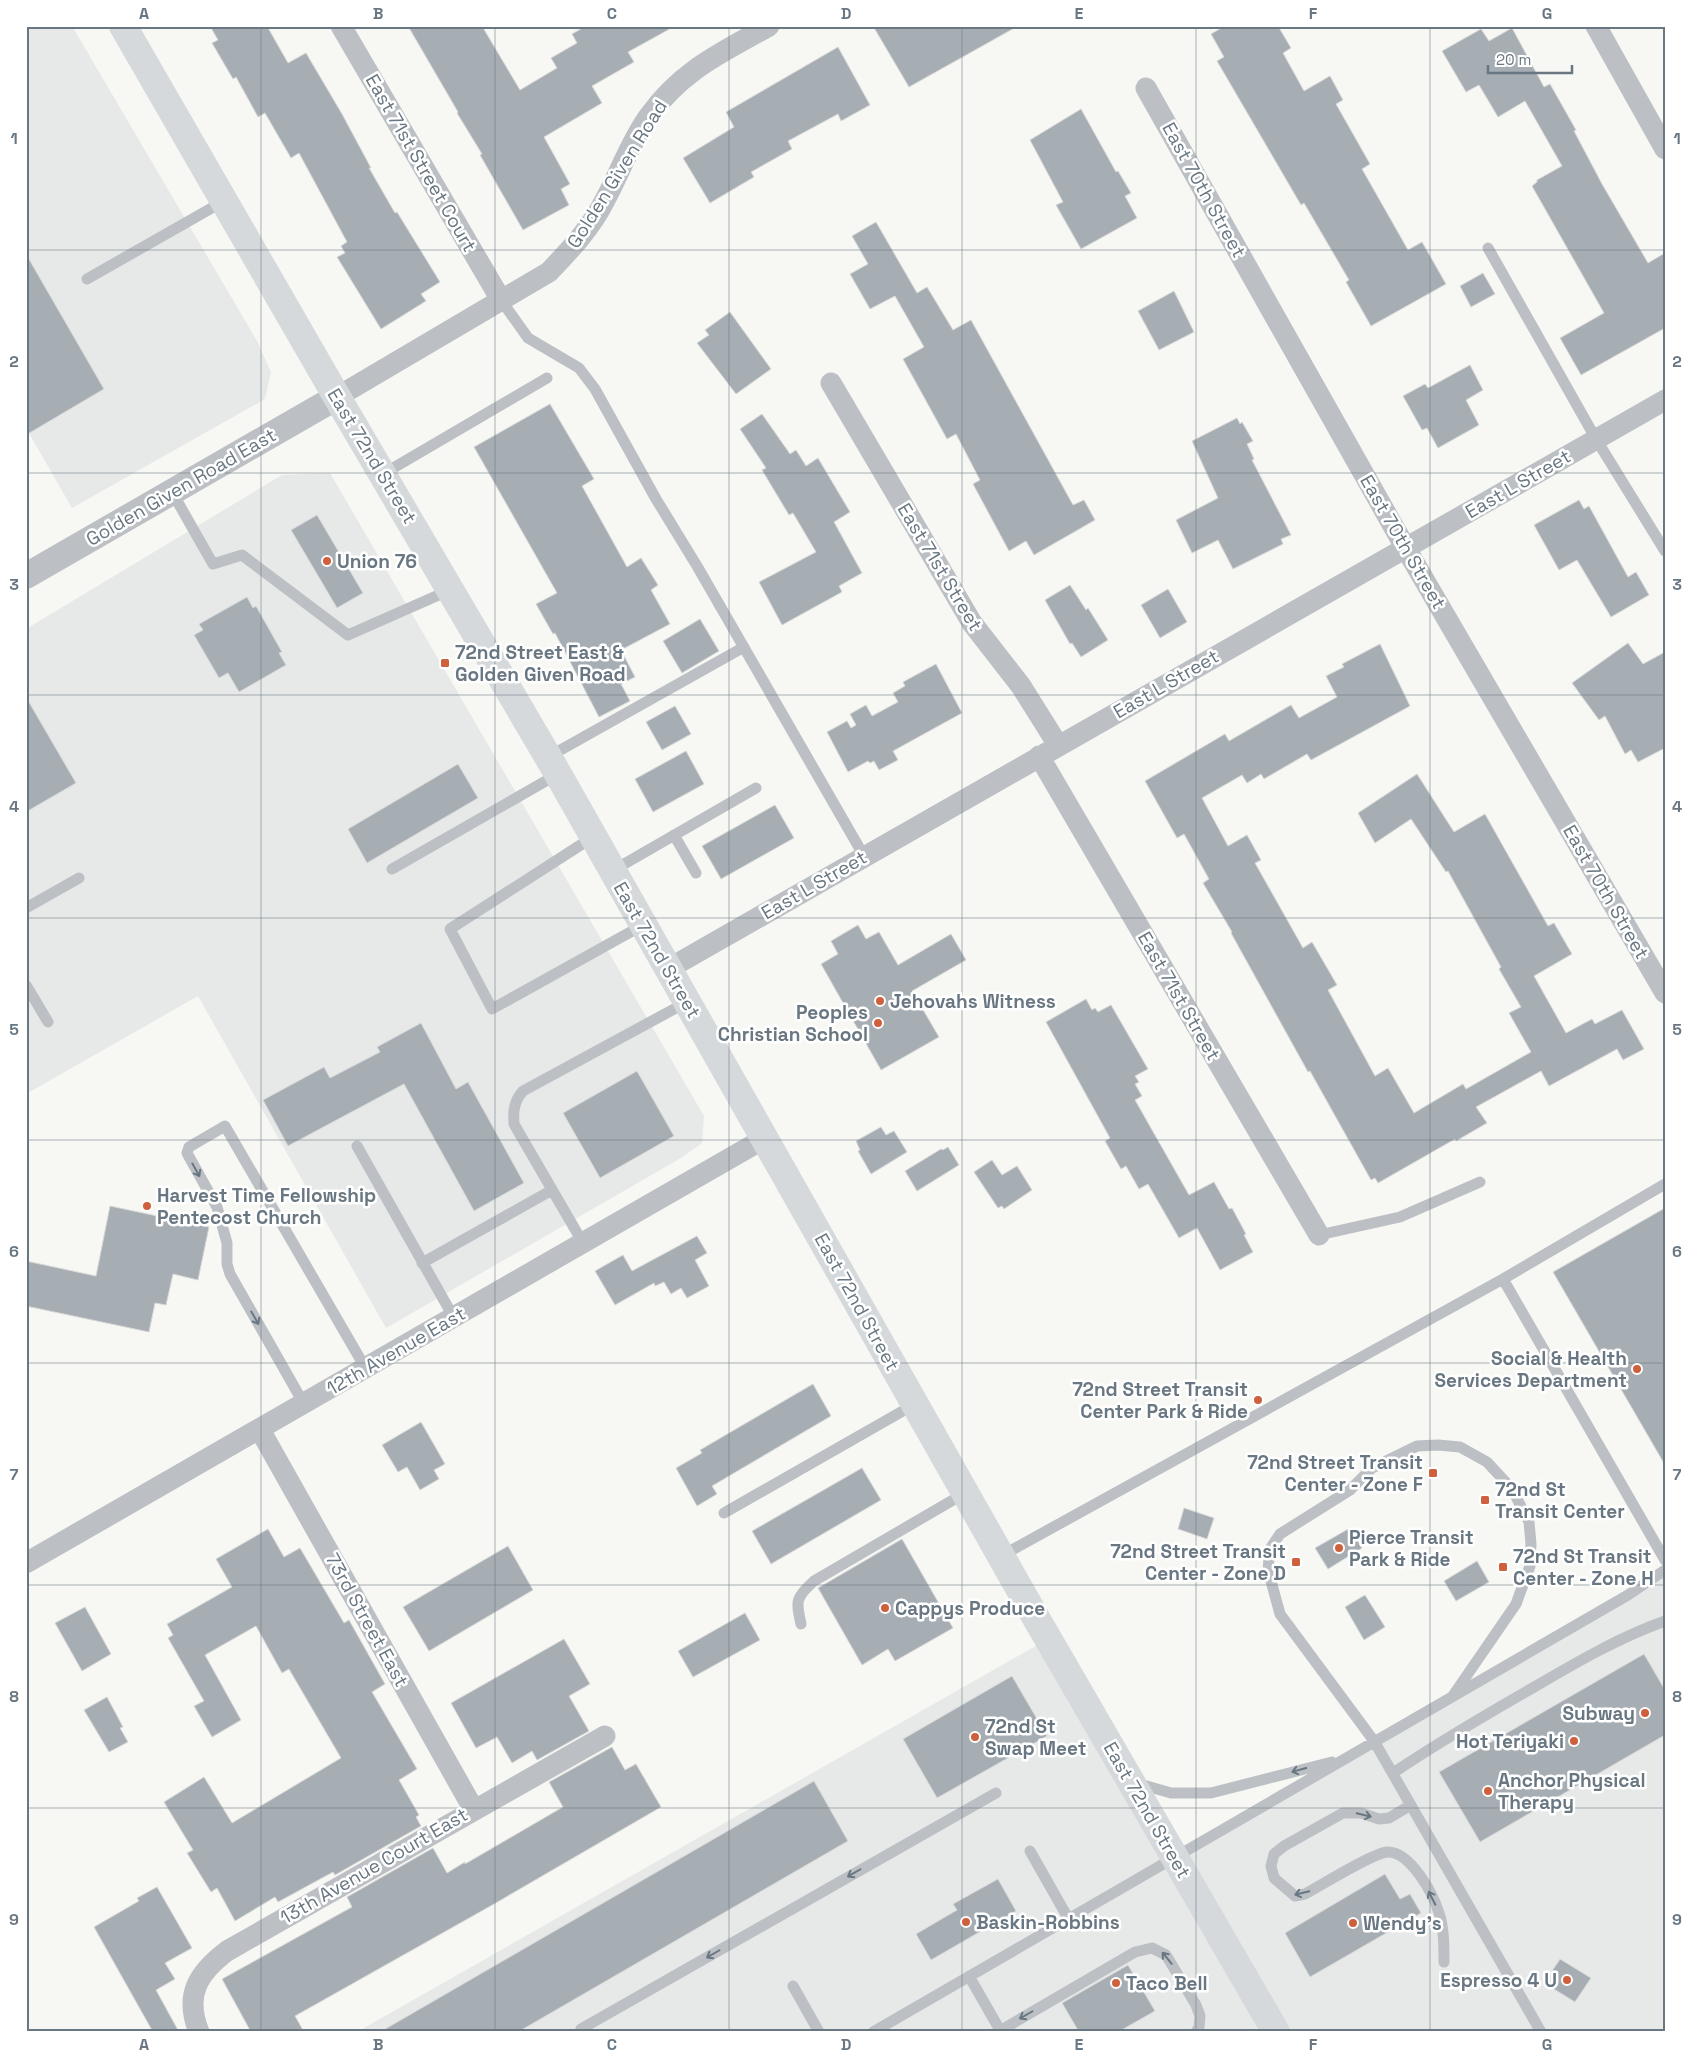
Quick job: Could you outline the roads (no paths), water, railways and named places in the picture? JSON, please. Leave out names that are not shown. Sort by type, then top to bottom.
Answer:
[{"type":"main road","name":"East 72nd Street","points":[[123,26],[336,397],[553,766],[766,1138],[914,1404],[1276,2032]]},
{"type":"street","name":"East 71st Street Court","points":[[341,26],[501,300]]},
{"type":"street","name":"Golden Given Road","points":[[336,397],[549,272],[572,249],[604,202],[632,143],[648,117],[674,87],[698,66],[769,26]]},
{"type":"street","points":[[1596,26],[1665,149]]},
{"type":"street","name":"East 70th Street","points":[[1146,88],[1405,548],[1665,993]]},
{"type":"street","name":"East 71st Street","points":[[831,382],[972,623],[1022,686],[1058,745]]},
{"type":"street","name":"Golden Given Road East","points":[[26,576],[336,397]]},
{"type":"street","name":"East L Street","points":[[668,969],[1665,400]]},
{"type":"street","name":"East 71st Street","points":[[1039,756],[1319,1235]]},
{"type":"street","name":"12th Avenue East","points":[[26,1563],[766,1138]]},
{"type":"street","name":"73rd Street East","points":[[260,1430],[474,1810]]},
{"type":"street","name":"13th Avenue Court East","points":[[199,2032],[193,2013],[194,1989],[202,1974],[219,1957],[247,1939],[605,1736]]},
{"type":"lane","points":[[87,279],[224,201]]},
{"type":"lane","points":[[1488,248],[1596,439],[1665,551]]},
{"type":"lane","points":[[501,300],[528,338],[579,368],[594,389],[864,856]]},
{"type":"lane","points":[[382,474],[547,378]]},
{"type":"lane","points":[[172,492],[212,564],[242,555],[348,635],[450,590]]},
{"type":"lane","points":[[392,870],[553,766],[744,647]]},
{"type":"lane","points":[[612,871],[756,788]]},
{"type":"lane","points":[[674,835],[696,873]]},
{"type":"lane","points":[[593,837],[450,929],[492,1009],[643,925]]},
{"type":"lane","points":[[26,908],[79,878]]},
{"type":"lane","points":[[26,985],[48,1022]]},
{"type":"lane","points":[[583,1244],[514,1124],[513,1113],[516,1099],[523,1090],[687,1002]]},
{"type":"lane","points":[[304,1404],[230,1274],[227,1264],[227,1243],[217,1207],[187,1153],[189,1147],[225,1126],[366,1368]]},
{"type":"lane","points":[[357,1146],[454,1318]]},
{"type":"lane","points":[[1319,1235],[1400,1217],[1480,1182]]},
{"type":"lane","points":[[1001,1556],[1502,1279],[1665,1184]]},
{"type":"lane","points":[[422,1263],[552,1190]]},
{"type":"lane","points":[[1502,1279],[1665,1560]]},
{"type":"lane","points":[[724,1513],[914,1404]]},
{"type":"lane","points":[[1452,1697],[1516,1604],[1530,1566],[1529,1522],[1512,1489],[1486,1462],[1460,1447],[1417,1446],[1372,1468],[1350,1490],[1280,1534],[1270,1549],[1268,1570],[1280,1614],[1374,1742],[1541,2032]]},
{"type":"lane","points":[[801,1624],[797,1606],[800,1593],[814,1581],[965,1493]]},
{"type":"lane","points":[[873,2032],[1628,1595],[1665,1570]]},
{"type":"lane","points":[[1393,1773],[1446,1738],[1577,1662],[1643,1629],[1665,1621]]},
{"type":"lane","points":[[1131,1781],[1171,1793],[1211,1793],[1346,1758]]},
{"type":"lane","points":[[582,2031],[996,1793]]},
{"type":"lane","points":[[1411,1805],[1389,1818],[1379,1820],[1361,1813],[1344,1813],[1284,1846],[1274,1854],[1271,1866],[1274,1878],[1295,1896],[1305,1894],[1386,1852],[1402,1856],[1416,1870],[1439,1912],[1444,1936],[1444,1962]]},
{"type":"lane","points":[[1030,1851],[1068,1918]]},
{"type":"lane","points":[[969,1976],[1000,2031],[1135,1952],[1152,1948],[1166,1955],[1196,2005],[1200,2016],[1199,2027],[1196,2032]]},
{"type":"lane","points":[[793,1986],[819,2032]]},
{"type":"place","name":"Union 76","points":[[327,561]]},
{"type":"place","name":"72nd Street East & Golden Given Road","points":[[445,663]]},
{"type":"place","name":"Jehovahs Witness","points":[[880,1001]]},
{"type":"place","name":"Peoples Christian School","points":[[878,1023]]},
{"type":"place","name":"Harvest Time Fellowship Pentecost Church","points":[[147,1206]]},
{"type":"place","name":"Social & Health Services Department","points":[[1637,1369]]},
{"type":"place","name":"72nd Street Transit Center Park & Ride","points":[[1258,1400]]},
{"type":"place","name":"72nd Street Transit Center - Zone F","points":[[1433,1473]]},
{"type":"place","name":"72nd St Transit Center","points":[[1485,1500]]},
{"type":"place","name":"Pierce Transit Park & Ride","points":[[1339,1548]]},
{"type":"place","name":"72nd Street Transit Center - Zone D","points":[[1296,1562]]},
{"type":"place","name":"72nd St Transit Center - Zone H","points":[[1503,1567]]},
{"type":"place","name":"Cappys Produce","points":[[885,1608]]},
{"type":"place","name":"Subway","points":[[1645,1713]]},
{"type":"place","name":"72nd St Swap Meet","points":[[975,1737]]},
{"type":"place","name":"Hot Teriyaki","points":[[1574,1741]]},
{"type":"place","name":"Anchor Physical Therapy","points":[[1488,1791]]},
{"type":"place","name":"Baskin-Robbins","points":[[966,1922]]},
{"type":"place","name":"Wendy's","points":[[1353,1923]]},
{"type":"place","name":"Espresso 4 U","points":[[1567,1980]]},
{"type":"place","name":"Taco Bell","points":[[1116,1983]]}]
